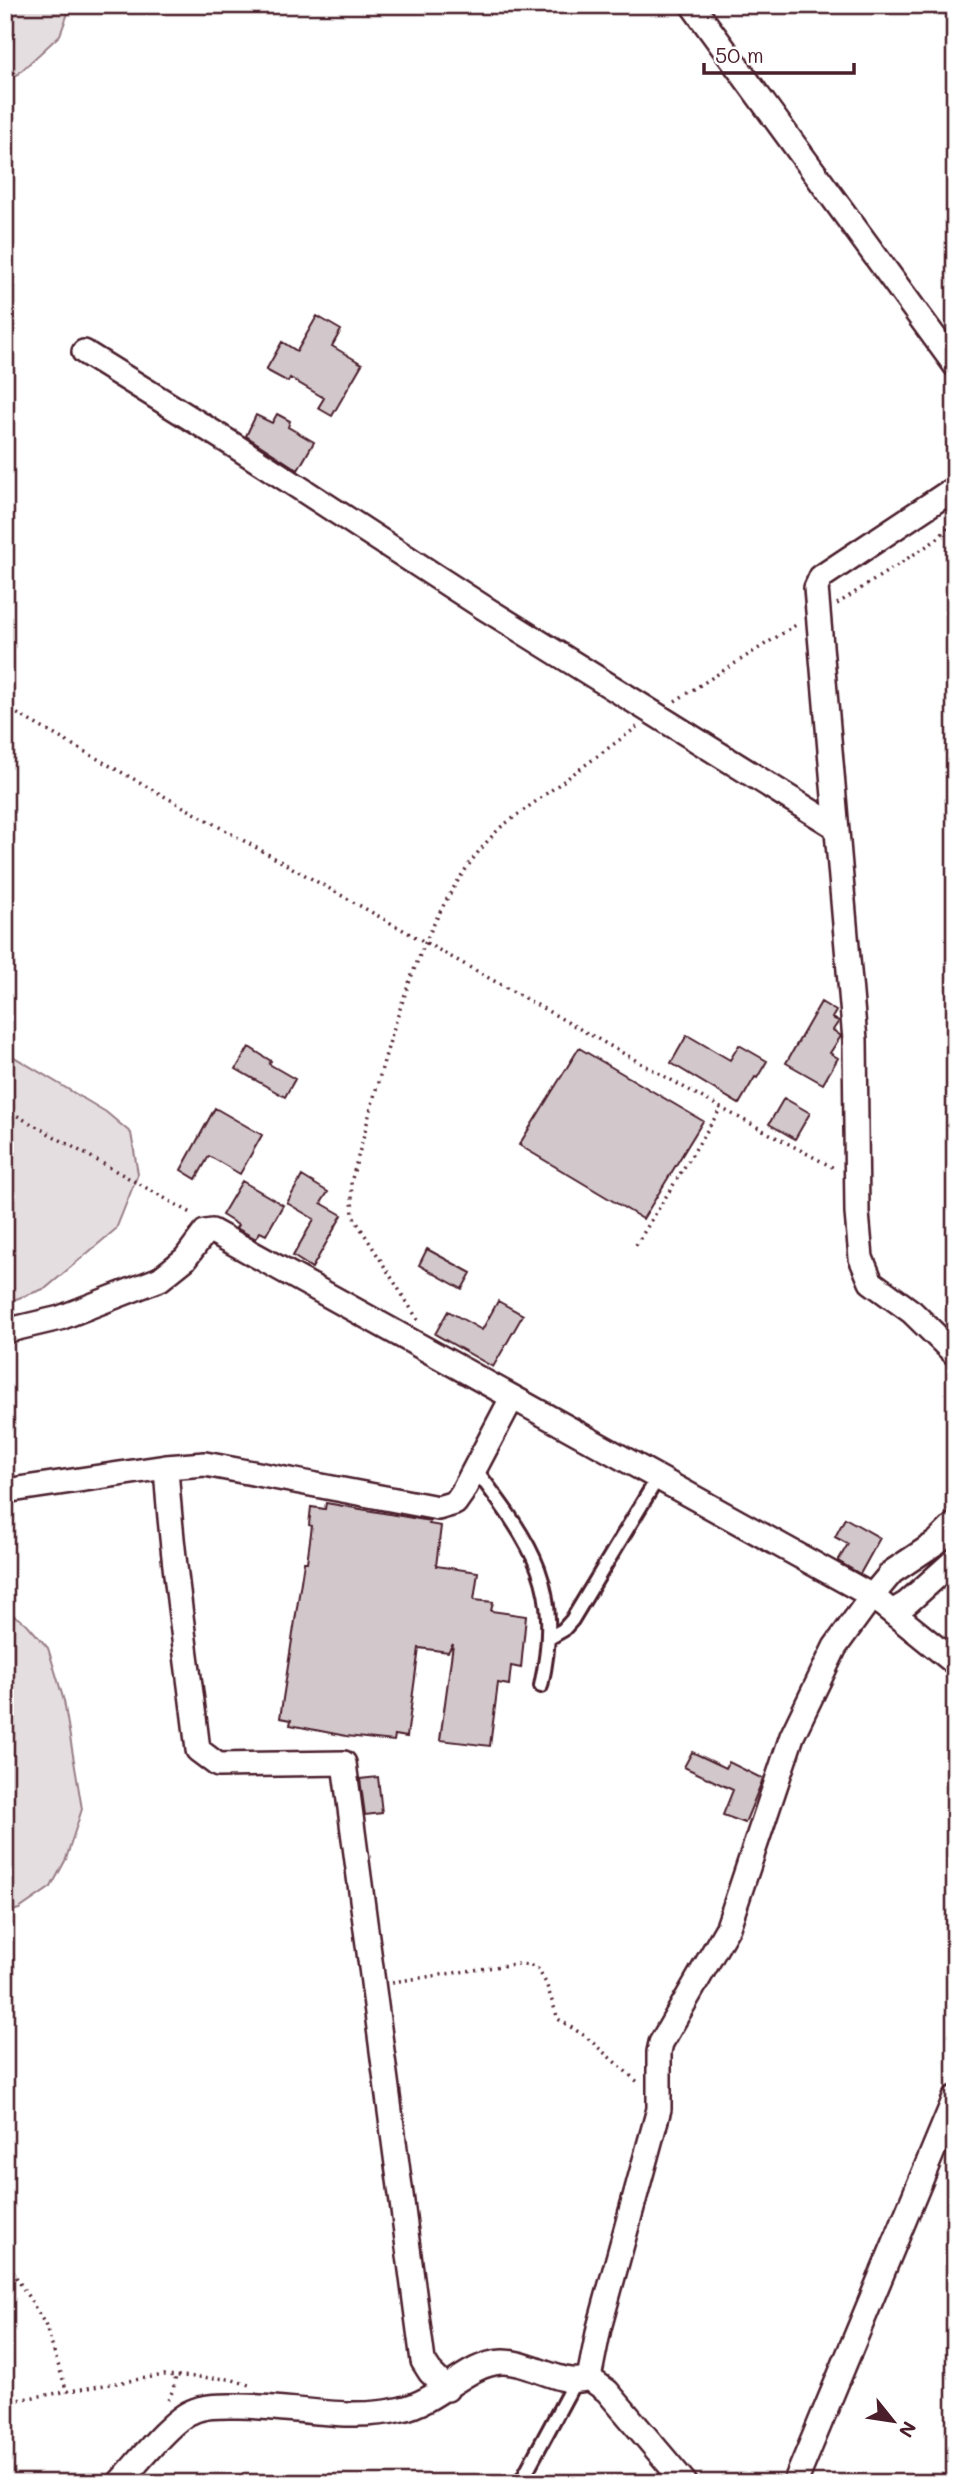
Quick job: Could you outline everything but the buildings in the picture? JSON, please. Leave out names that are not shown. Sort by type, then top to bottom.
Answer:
[{"type":"street","points":[[692,5],[955,365]]},
{"type":"street","points":[[84,352],[232,444],[483,607],[836,827]]},
{"type":"street","points":[[955,488],[821,577],[816,588],[855,1040],[856,1179],[861,1258],[871,1282],[912,1312],[955,1354]]},
{"type":"street","points":[[5,1331],[60,1318],[160,1279],[185,1259],[202,1234],[208,1231],[221,1235],[872,1596],[955,1663]]},
{"type":"street","points":[[5,1490],[166,1467],[219,1466],[438,1508],[455,1503],[512,1398]]},
{"type":"street","points":[[166,1467],[173,1560],[198,1750],[218,1765],[344,1763],[423,2361],[447,2389]]},
{"type":"street","points":[[582,2380],[599,2328],[659,2109],[661,2043],[728,1927],[792,1736],[835,1647],[872,1596],[892,1572],[937,1542],[955,1524]]},
{"type":"street","points":[[892,1612],[907,1603],[955,1560]]},
{"type":"street","points":[[795,2483],[955,2098]]},
{"type":"street","points":[[119,2483],[170,2429],[190,2412],[216,2406],[268,2406],[332,2413],[373,2414],[420,2405],[487,2364],[504,2362],[582,2380],[607,2391],[685,2483]]},
{"type":"lane","points":[[475,1469],[509,1514],[534,1554],[544,1583],[549,1638],[541,1686]]},
{"type":"lane","points":[[549,1638],[563,1630],[572,1620],[657,1479]]},
{"type":"lane","points":[[520,2483],[582,2380]]},
{"type":"path","points":[[429,1351],[428,1339],[423,1329],[353,1216],[350,1203],[351,1182],[421,949],[463,871],[501,827],[654,715],[799,623],[895,568],[936,540],[950,526]]},
{"type":"path","points":[[5,707],[721,1108],[856,1179]]},
{"type":"path","points":[[636,1245],[721,1108]]},
{"type":"path","points":[[5,1109],[194,1215],[206,1224],[208,1231]]},
{"type":"path","points":[[373,1984],[515,1964],[529,1965],[543,1976],[555,2013],[563,2024],[584,2036],[638,2083],[659,2088]]},
{"type":"path","points":[[5,2259],[45,2324],[66,2392]]},
{"type":"path","points":[[5,2402],[164,2375],[243,2382],[266,2396],[268,2406]]},
{"type":"shaded area","points":[[5,5],[71,5],[60,35],[5,86]]},
{"type":"shaded area","points":[[5,1054],[106,1112],[131,1133],[138,1174],[116,1229],[46,1288],[5,1303]]},
{"type":"shaded area","points":[[5,1610],[27,1624],[48,1648],[64,1701],[82,1809],[66,1859],[51,1887],[19,1909],[5,1913]]}]
